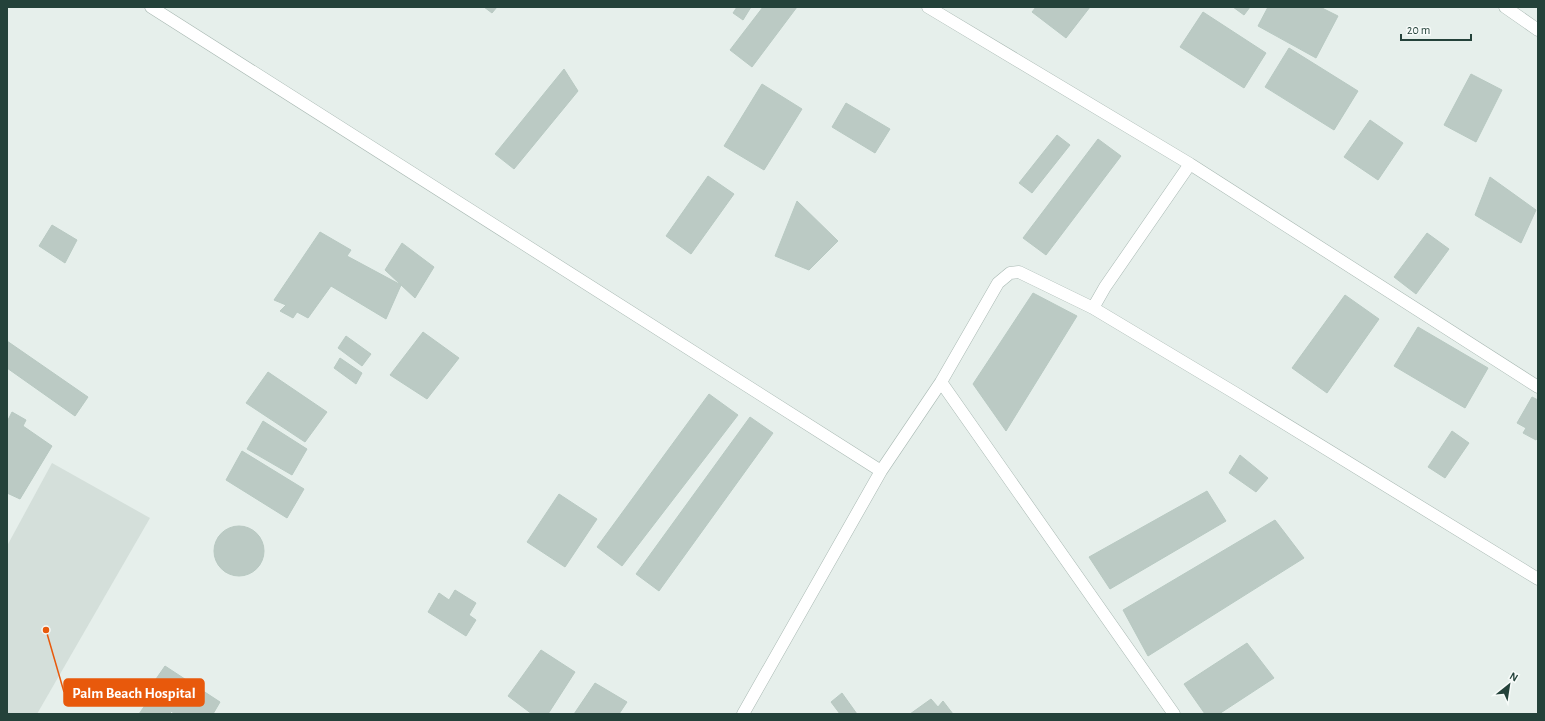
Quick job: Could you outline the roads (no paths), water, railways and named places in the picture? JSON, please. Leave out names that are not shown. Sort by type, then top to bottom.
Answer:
[{"type":"street","points":[[151,7],[881,471]]},
{"type":"street","points":[[928,7],[1190,164],[1538,387]]},
{"type":"street","points":[[1505,7],[1538,30]]},
{"type":"street","points":[[1093,308],[1105,287],[1190,164]]},
{"type":"street","points":[[743,714],[881,471],[941,382],[998,283],[1010,273],[1019,272],[1093,308],[1235,393],[1538,579]]},
{"type":"street","points":[[941,382],[1174,714]]},
{"type":"place","name":"Palm Beach Hospital","points":[[46,630]]}]
